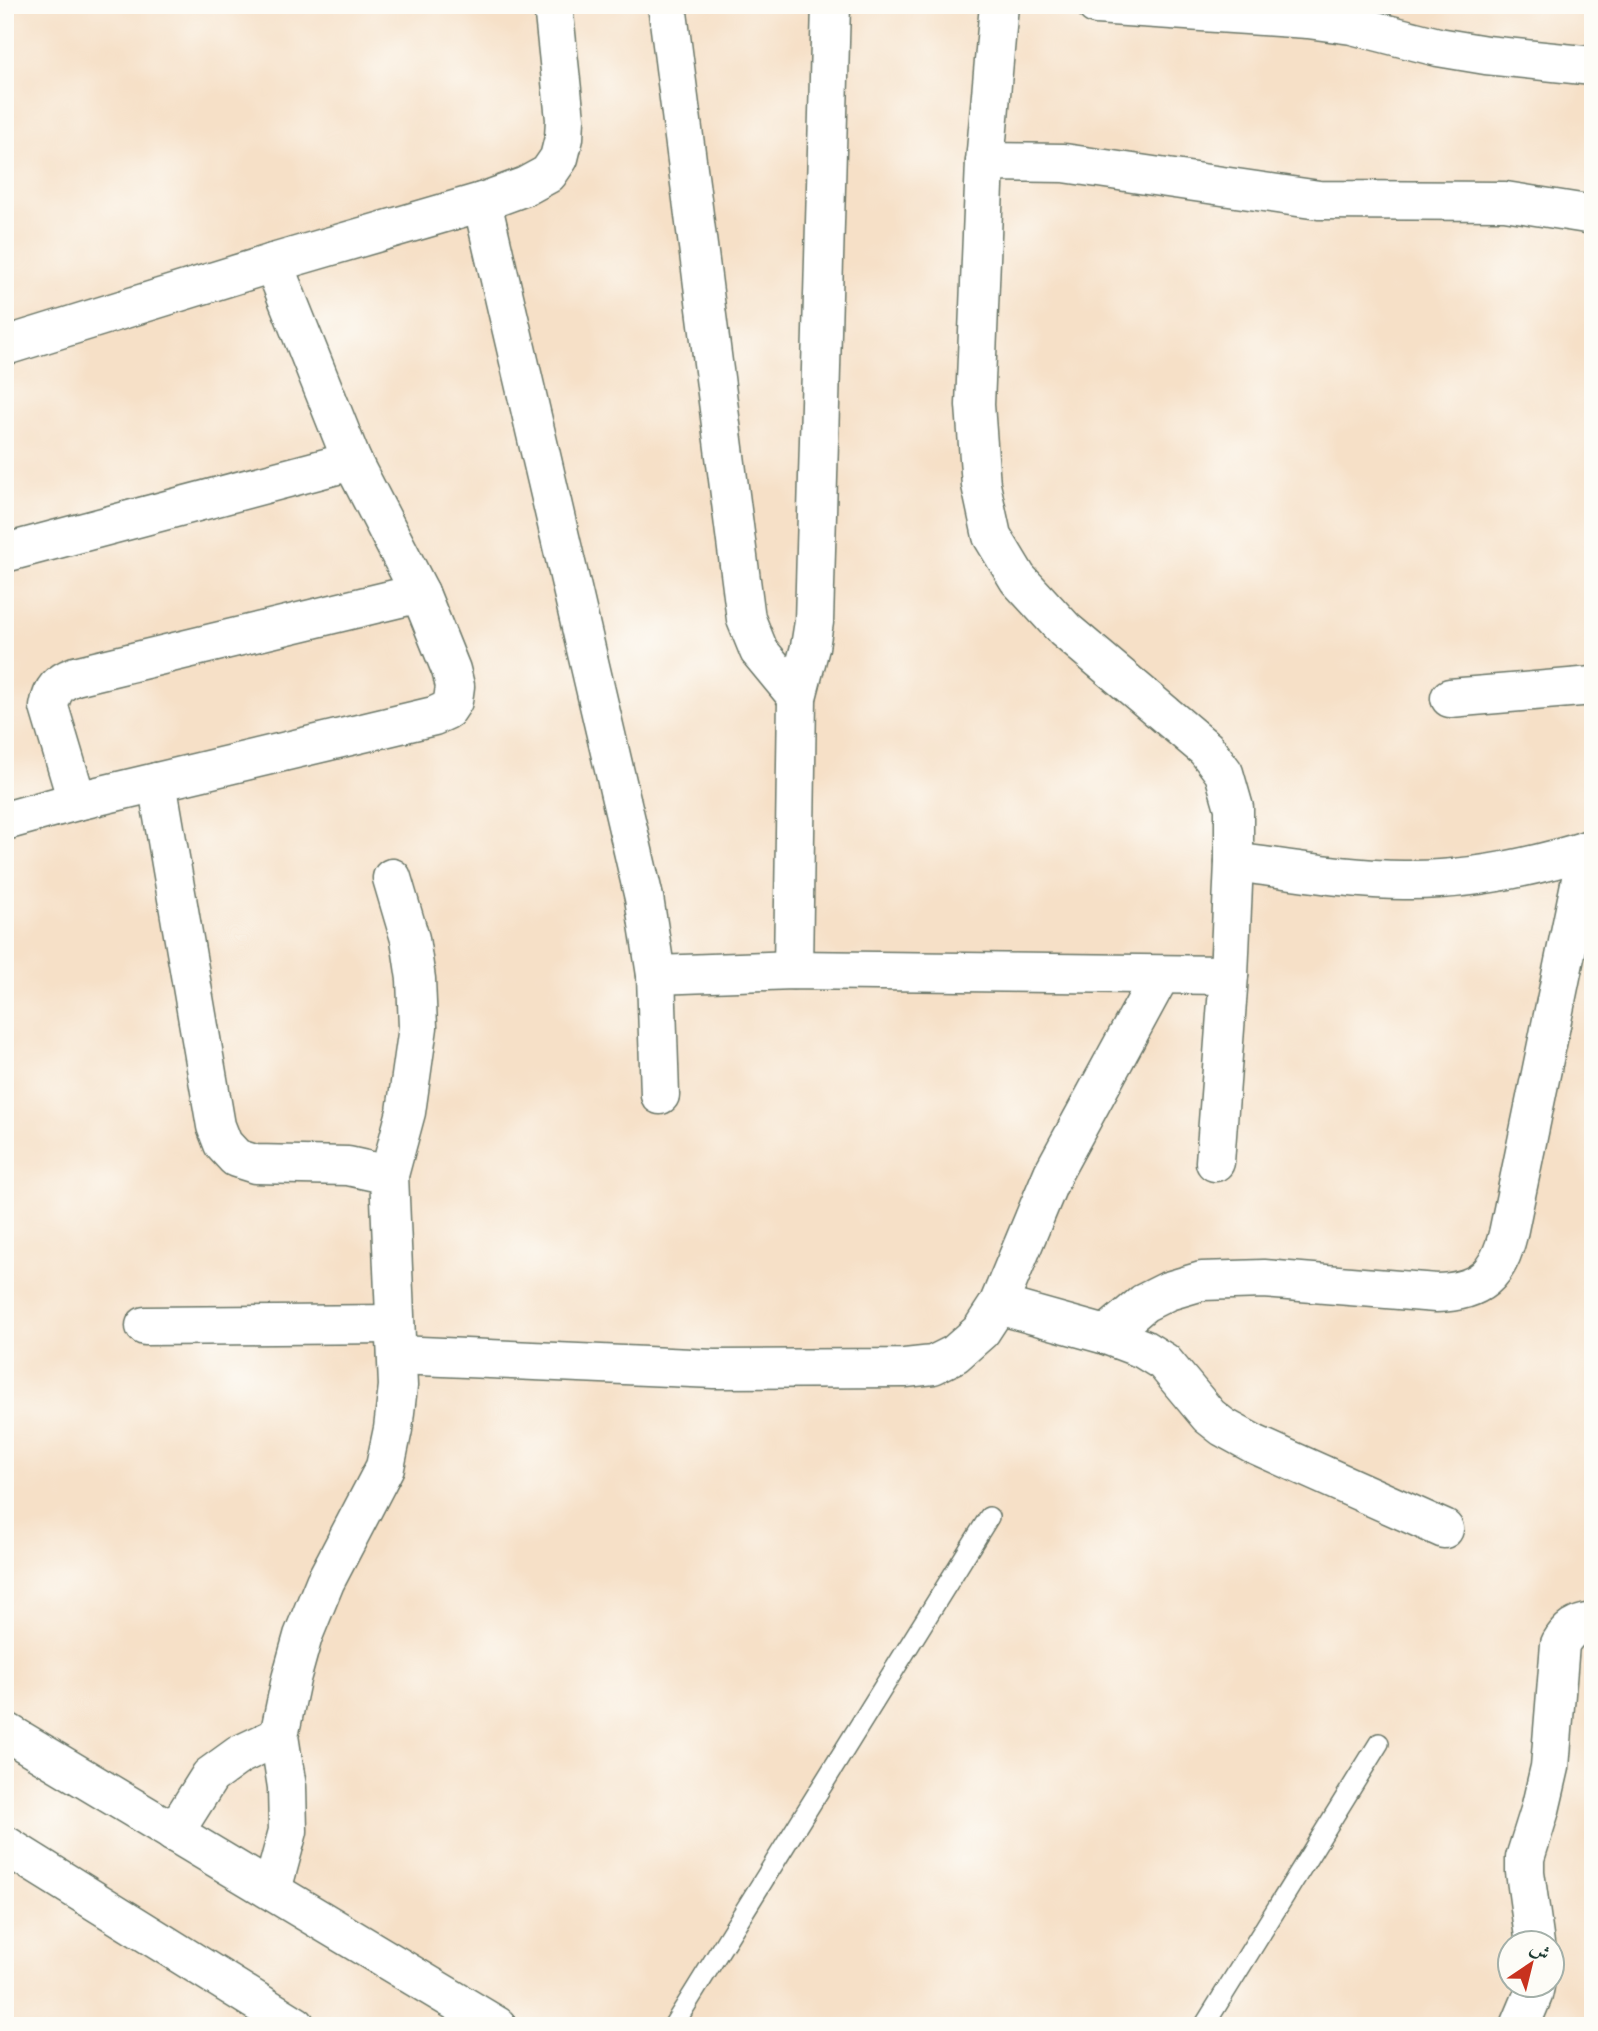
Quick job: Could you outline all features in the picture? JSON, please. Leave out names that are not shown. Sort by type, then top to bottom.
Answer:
[{"type":"street","points":[[5,346],[482,202],[526,186],[548,174],[559,158],[565,119],[553,5]]},
{"type":"street","points":[[667,5],[746,619],[759,651],[797,697]]},
{"type":"street","points":[[793,970],[797,697],[814,622],[831,5]]},
{"type":"street","points":[[999,5],[985,162],[975,405],[981,485],[992,536],[1018,579],[1065,630],[1206,749],[1224,773],[1234,808],[1234,862],[1229,975],[1214,1162]]},
{"type":"street","points":[[1096,5],[1308,19],[1486,55],[1593,66]]},
{"type":"street","points":[[985,162],[1064,163],[1319,200],[1505,201],[1591,205]]},
{"type":"street","points":[[482,202],[644,898],[656,975],[660,1096]]},
{"type":"street","points":[[5,821],[77,801],[433,716],[447,710],[453,701],[455,686],[420,593],[352,461],[273,263]]},
{"type":"street","points":[[5,553],[352,461]]},
{"type":"street","points":[[77,801],[49,706],[52,692],[62,681],[420,593]]},
{"type":"street","points":[[1450,698],[1593,686]]},
{"type":"street","points":[[157,782],[216,1126],[223,1144],[236,1158],[255,1164],[348,1166],[389,1175]]},
{"type":"street","points":[[1106,1335],[1144,1303],[1168,1291],[1202,1281],[1264,1279],[1436,1293],[1457,1292],[1476,1285],[1493,1272],[1503,1254],[1590,849],[1502,872],[1403,881],[1234,862]]},
{"type":"street","points":[[272,1890],[288,1831],[287,1787],[279,1736],[303,1636],[325,1582],[384,1467],[393,1429],[398,1386],[389,1175],[405,1112],[418,1027],[416,979],[410,939],[392,878]]},
{"type":"street","points":[[656,975],[793,970],[1229,975]]},
{"type":"street","points":[[145,1326],[396,1339],[714,1369],[933,1366],[955,1354],[981,1331],[998,1306],[1053,1173],[1160,976]]},
{"type":"street","points":[[998,1306],[1106,1335],[1143,1349],[1164,1362],[1209,1416],[1223,1427],[1254,1444],[1444,1529]]},
{"type":"street","points":[[1533,1930],[1524,1872],[1525,1858],[1550,1767],[1560,1644],[1567,1631],[1580,1623],[1593,1622]]},
{"type":"street","points":[[5,1731],[496,2026]]},
{"type":"street","points":[[174,1833],[201,1789],[216,1771],[239,1755],[279,1736]]},
{"type":"street","points":[[5,1845],[296,2026]]},
{"type":"street","points":[[1520,2026],[1531,2000]]},
{"type":"lane","points":[[678,2024],[989,1517]]},
{"type":"lane","points":[[1204,2026],[1379,1743]]}]
